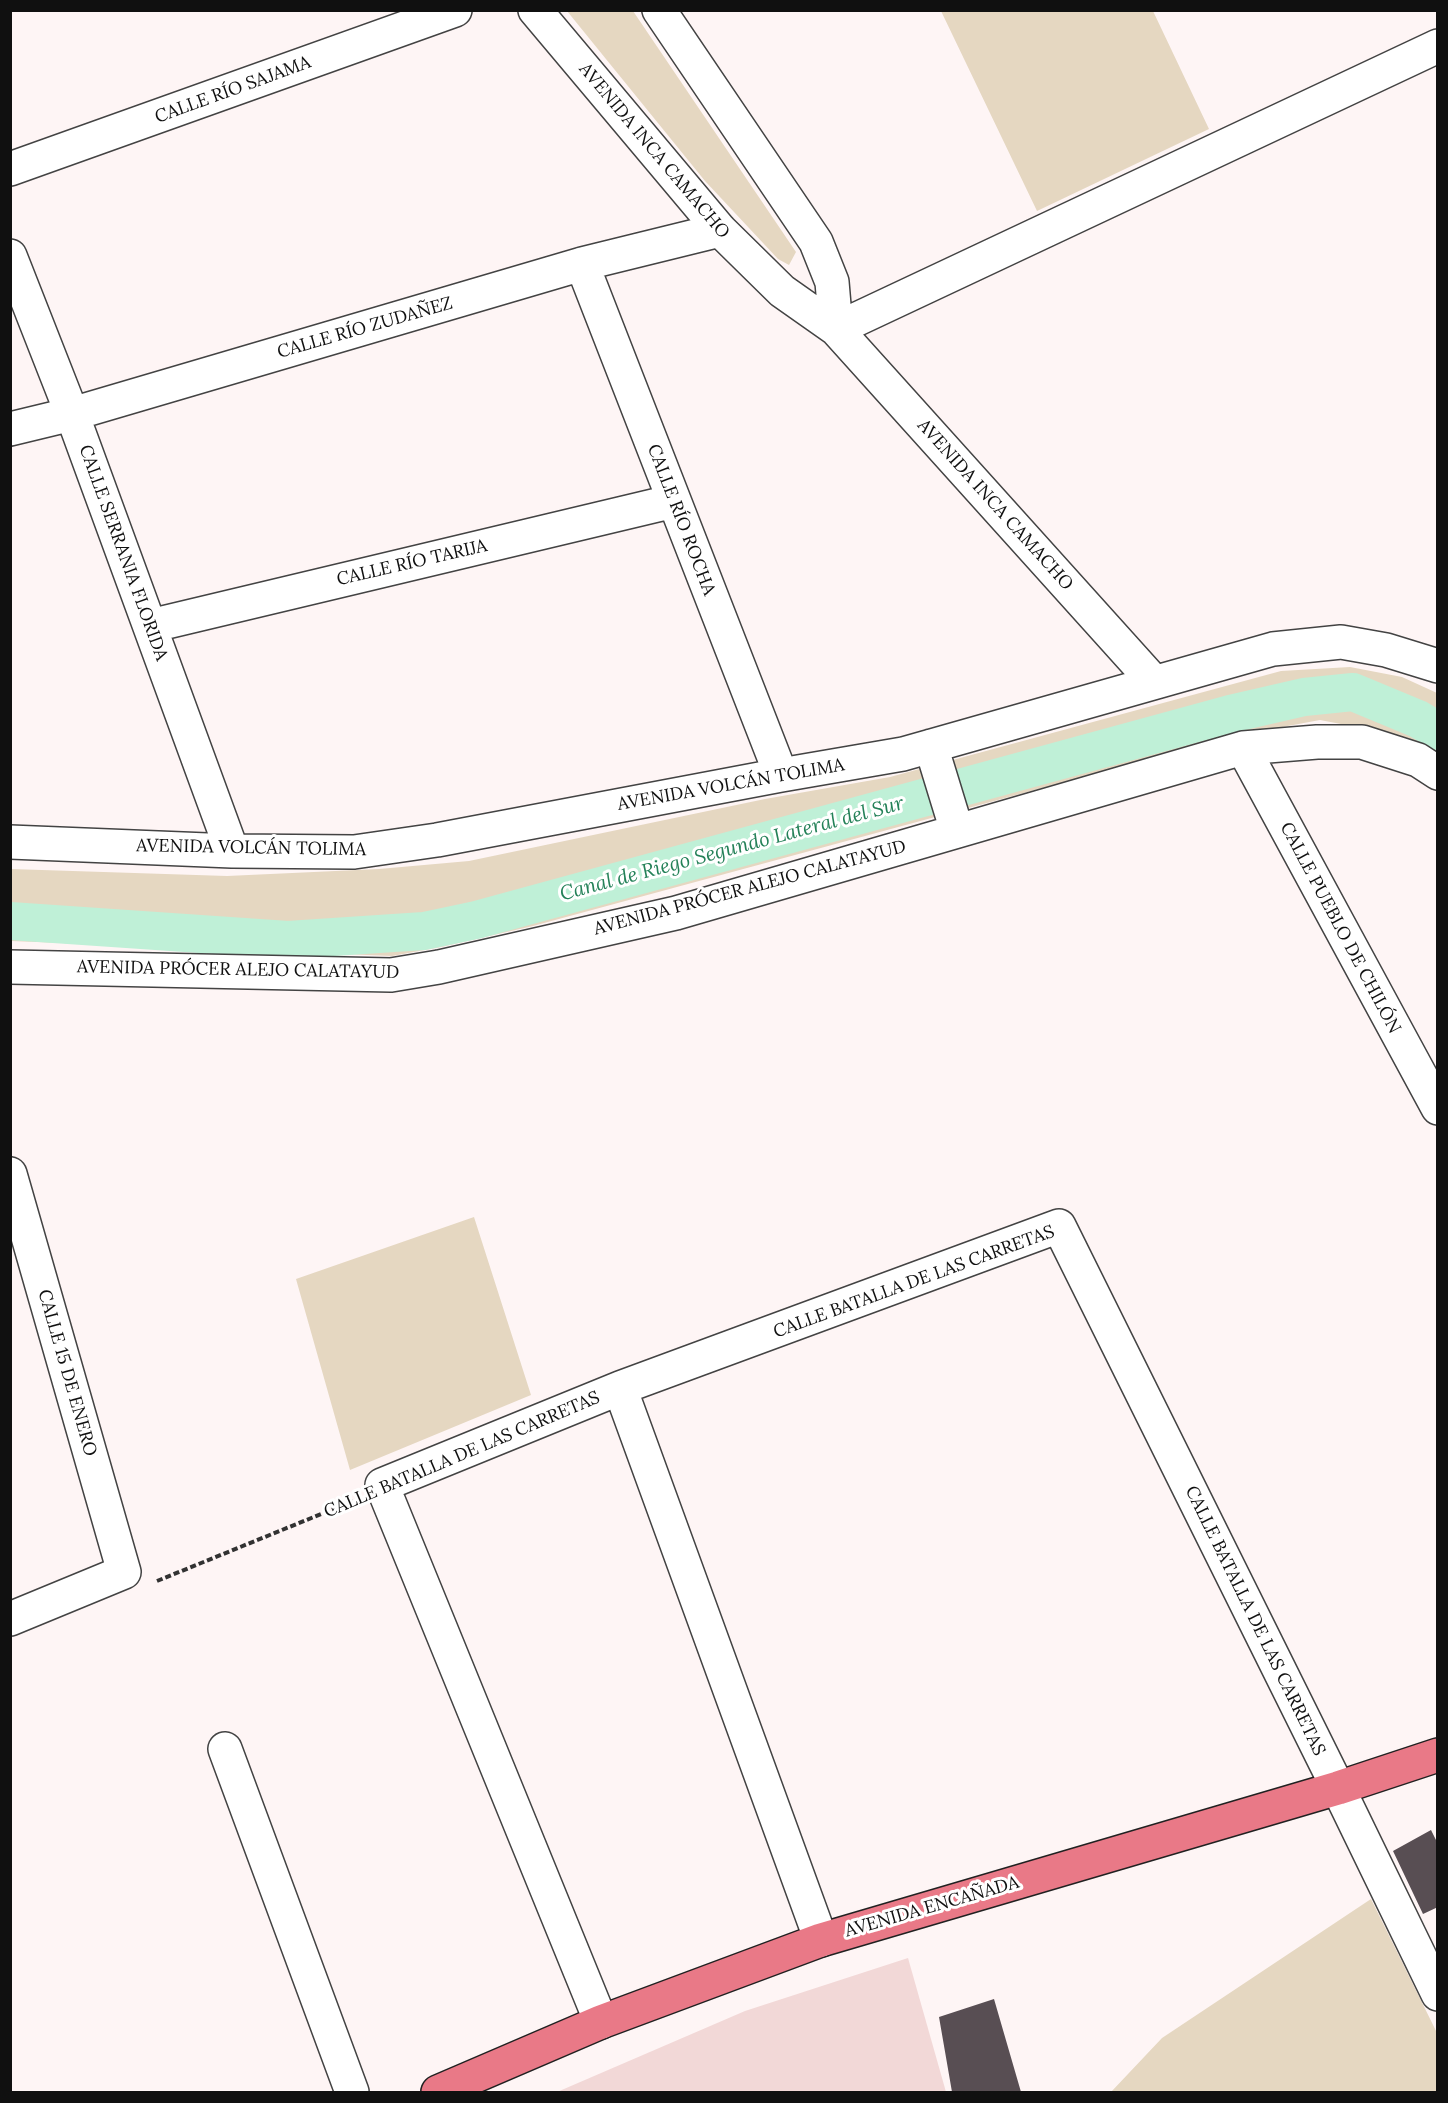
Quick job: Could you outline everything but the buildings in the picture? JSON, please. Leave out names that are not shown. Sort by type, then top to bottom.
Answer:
[{"type":"main road","name":"AVENIDA ENCAÑADA","points":[[438,2092],[601,2022],[821,1940],[1338,1788],[1437,1755]]},
{"type":"street","name":"CALLE RÍO SAJAMA","points":[[10,169],[455,10]]},
{"type":"street","name":"AVENIDA INCA CAMACHO","points":[[535,10],[720,230],[782,291],[836,328],[1154,682]]},
{"type":"street","points":[[659,10],[816,242],[832,282],[836,328],[1437,46]]},
{"type":"street","name":"CALLE RÍO ZUDAÑEZ","points":[[10,429],[72,414],[582,264],[720,230]]},
{"type":"street","name":"CALLE SERRANIA FLORIDA","points":[[10,256],[72,414],[232,851]]},
{"type":"street","name":"CALLE RÍO ROCHA","points":[[582,264],[780,775]]},
{"type":"street","name":"CALLE RÍO TARIJA","points":[[150,626],[674,501]]},
{"type":"street","name":"AVENIDA VOLCÁN TOLIMA","points":[[10,842],[232,851],[354,852],[437,840],[903,754],[944,788],[1154,682],[1273,649],[1341,642],[1386,650],[1437,666]]},
{"type":"street","name":"AVENIDA PRÓCER ALEJO CALATAYUD","points":[[10,967],[391,975],[439,967],[676,913],[944,788],[1243,748],[1317,742],[1362,742],[1418,760],[1437,773]]},
{"type":"street","name":"CALLE PUEBLO DE CHILÓN","points":[[1243,748],[1437,1108]]},
{"type":"street","name":"CALLE 15 DE ENERO","points":[[10,1174],[124,1572]]},
{"type":"street","name":"CALLE BATALLA DE LAS CARRETAS","points":[[382,1485],[620,1388],[1059,1227],[1338,1788],[1437,1994]]},
{"type":"street","points":[[620,1388],[821,1940]]},
{"type":"street","points":[[382,1485],[601,2022]]},
{"type":"street","points":[[10,1618],[124,1572]]},
{"type":"street","points":[[225,1749],[352,2092]]},
{"type":"path","name":"CALLE BATALLA DE LAS CARRETAS","points":[[124,1572],[156,1582],[341,1507],[382,1485]]},
{"type":"shaded area","points":[[567,11],[633,11],[796,252],[789,265],[778,259],[705,181]]},
{"type":"shaded area","points":[[941,11],[1153,11],[1209,129],[1037,211]]},
{"type":"shaded area","points":[[1350,667],[1402,677],[1437,693],[1437,753],[1428,747],[1362,728],[1320,720],[1234,736],[533,926],[392,956],[11,941],[11,869],[227,876],[379,869],[469,861],[765,799],[890,777],[1281,671]]},
{"type":"shaded area","points":[[474,1217],[531,1395],[350,1470],[296,1279]]},
{"type":"shaded area","points":[[1371,1899],[1437,2033],[1437,2092],[1111,2092],[1162,2038]]},
{"type":"shaded area","points":[[908,1958],[946,2092],[557,2092],[745,2011]]},
{"type":"waterway","name":"Canal de Riego Segundo Lateral del Sur","points":[[10,921],[288,940],[424,931],[476,920],[1230,714],[1304,697],[1353,692],[1418,719],[1438,731]]}]
